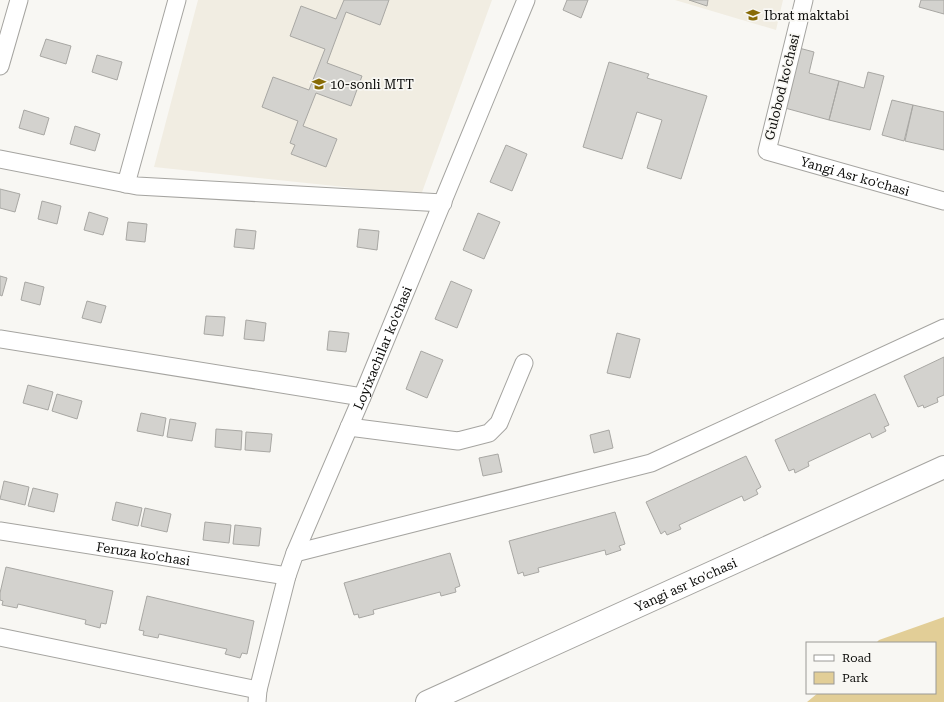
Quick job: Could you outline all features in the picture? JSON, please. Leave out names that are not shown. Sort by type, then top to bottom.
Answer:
[{"type":"street","points":[[0,66],[3,46],[19,0]]},
{"type":"street","points":[[126,184],[177,0]]},
{"type":"street","name":"Loyixachilar ko'chasi","points":[[257,696],[287,576],[295,553],[362,397],[526,0]]},
{"type":"street","name":"Gulobod ko'chasi","points":[[767,151],[804,0]]},
{"type":"street","name":"Yangi Asr ko'chasi","points":[[767,151],[944,201]]},
{"type":"street","points":[[0,159],[145,187],[443,203]]},
{"type":"street","points":[[295,553],[651,463],[944,328]]},
{"type":"street","points":[[0,339],[362,397]]},
{"type":"street","points":[[349,427],[458,441],[489,433],[499,424],[524,363]]},
{"type":"street","name":"Yangi asr ko'chasi","points":[[427,702],[944,467]]},
{"type":"street","name":"Feruza ko'chasi","points":[[0,531],[287,576]]},
{"type":"street","points":[[0,637],[257,696]]},
{"type":"shaded area","name":"10-sonli MTT","points":[[198,0],[492,0],[421,195],[154,167]]},
{"type":"shaded area","name":"Ibrat maktabi","points":[[675,0],[783,0],[776,30]]},
{"type":"green space","points":[[944,617],[944,702],[807,702],[817,694],[936,694],[936,642],[877,642]]},
{"type":"building","points":[[344,0],[389,0],[380,25],[346,12],[327,63],[362,76],[351,106],[316,93],[303,126],[337,139],[326,167],[291,154],[295,145],[290,143],[298,121],[262,107],[273,77],[309,90],[325,49],[290,36],[301,6],[336,19]]},
{"type":"building","points":[[567,0],[588,0],[581,18],[563,10]]},
{"type":"building","points":[[689,0],[708,0],[707,6]]},
{"type":"building","points":[[921,0],[944,0],[944,14],[919,7]]},
{"type":"building","points":[[46,39],[71,46],[66,64],[40,56]]},
{"type":"building","points":[[799,48],[814,52],[809,73],[839,81],[829,120],[785,108]]},
{"type":"building","points":[[97,55],[122,62],[117,80],[92,72]]},
{"type":"building","points":[[609,62],[649,74],[647,78],[707,96],[681,179],[647,168],[662,120],[637,112],[622,159],[583,147]]},
{"type":"building","points":[[868,72],[884,76],[870,130],[829,120],[839,81],[864,88]]},
{"type":"building","points":[[892,100],[913,105],[904,141],[882,135]]},
{"type":"building","points":[[913,105],[944,112],[944,150],[905,141]]},
{"type":"building","points":[[24,110],[49,118],[44,135],[19,128]]},
{"type":"building","points":[[75,126],[100,134],[95,151],[70,144]]},
{"type":"building","points":[[506,145],[527,154],[512,191],[490,182]]},
{"type":"building","points":[[0,189],[20,194],[15,212],[0,208]]},
{"type":"building","points":[[42,201],[61,206],[57,224],[38,219]]},
{"type":"building","points":[[89,212],[108,218],[103,235],[84,230]]},
{"type":"building","points":[[478,213],[500,222],[484,259],[463,250]]},
{"type":"building","points":[[128,222],[147,224],[145,242],[126,240]]},
{"type":"building","points":[[236,229],[256,231],[254,249],[234,247]]},
{"type":"building","points":[[359,229],[379,231],[377,250],[357,247]]},
{"type":"building","points":[[0,276],[7,278],[2,296],[0,295]]},
{"type":"building","points":[[451,281],[472,290],[457,328],[435,319]]},
{"type":"building","points":[[25,282],[44,287],[40,305],[21,300]]},
{"type":"building","points":[[87,301],[106,306],[101,323],[82,318]]},
{"type":"building","points":[[206,316],[225,317],[223,336],[204,334]]},
{"type":"building","points":[[246,320],[266,323],[264,341],[244,339]]},
{"type":"building","points":[[329,331],[349,333],[346,352],[327,350]]},
{"type":"building","points":[[617,333],[640,339],[630,378],[607,373]]},
{"type":"building","points":[[421,351],[443,360],[427,398],[406,389]]},
{"type":"building","points":[[944,357],[944,395],[937,398],[938,402],[924,408],[923,405],[918,407],[904,376]]},
{"type":"building","points":[[28,385],[53,392],[48,410],[23,403]]},
{"type":"building","points":[[57,394],[82,401],[77,419],[52,411]]},
{"type":"building","points":[[875,394],[889,425],[884,427],[886,431],[872,438],[870,433],[808,462],[809,466],[795,473],[794,469],[789,471],[775,440]]},
{"type":"building","points":[[141,413],[166,418],[163,436],[137,431]]},
{"type":"building","points":[[170,419],[196,423],[192,441],[167,437]]},
{"type":"building","points":[[216,429],[242,431],[241,450],[215,447]]},
{"type":"building","points":[[609,430],[613,448],[594,453],[590,435]]},
{"type":"building","points":[[246,432],[272,434],[270,452],[245,450]]},
{"type":"building","points":[[498,454],[502,472],[483,476],[479,458]]},
{"type":"building","points":[[746,456],[761,487],[756,490],[758,494],[744,501],[742,496],[679,525],[681,529],[667,535],[665,531],[661,534],[646,502]]},
{"type":"building","points":[[4,481],[29,487],[25,505],[0,499]]},
{"type":"building","points":[[33,488],[58,494],[54,512],[28,506]]},
{"type":"building","points":[[116,502],[142,508],[138,526],[112,520]]},
{"type":"building","points":[[145,508],[171,514],[167,532],[141,526]]},
{"type":"building","points":[[615,512],[625,544],[619,546],[621,550],[606,555],[605,550],[538,568],[539,572],[524,576],[523,572],[518,574],[509,541]]},
{"type":"building","points":[[205,522],[231,525],[229,543],[203,540]]},
{"type":"building","points":[[235,525],[261,528],[259,546],[233,544]]},
{"type":"building","points":[[450,553],[460,586],[455,588],[456,592],[441,596],[440,592],[373,610],[374,614],[359,618],[358,614],[354,615],[344,583]]},
{"type":"building","points":[[6,567],[113,591],[106,624],[101,623],[100,628],[85,624],[86,620],[18,604],[17,608],[2,605],[3,601],[0,600],[0,593]]},
{"type":"building","points":[[147,596],[254,621],[247,654],[242,653],[240,658],[225,654],[227,649],[159,634],[158,638],[143,635],[144,631],[139,630]]},
{"type":"place","name":"Ibrat maktabi","points":[[753,15]]},
{"type":"place","name":"10-sonli MTT","points":[[319,84]]}]
